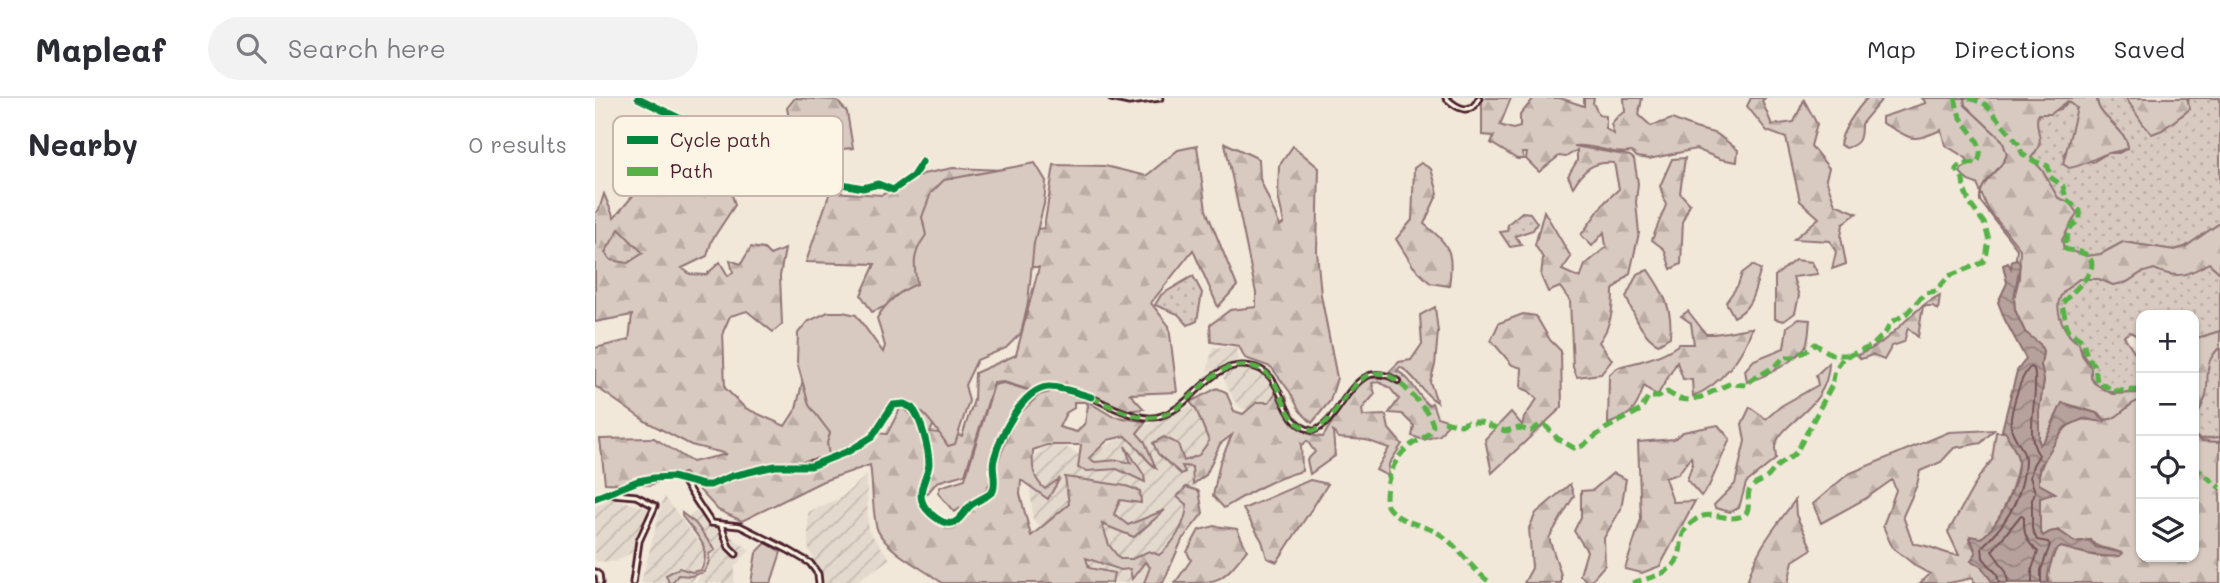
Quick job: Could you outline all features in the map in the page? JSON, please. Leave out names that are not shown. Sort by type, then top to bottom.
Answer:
[{"type":"street","points":[[638,98],[675,116]]},
{"type":"street","points":[[1111,98],[1126,102],[1160,98]]},
{"type":"street","points":[[1446,98],[1464,110],[1473,107],[1479,98]]},
{"type":"street","points":[[843,184],[863,188],[878,184],[893,190],[913,176],[922,162]]},
{"type":"street","points":[[595,498],[638,481],[654,478],[673,477],[710,485],[732,476],[775,466],[789,467],[826,460],[872,438],[893,405],[904,404],[912,408],[921,424],[929,460],[922,501],[936,517],[946,523],[953,523],[970,506],[993,491],[993,460],[1013,414],[1045,387],[1091,397],[1125,413],[1157,417],[1182,404],[1217,373],[1248,365],[1275,381],[1288,415],[1304,429],[1313,431],[1327,422],[1350,388],[1369,376],[1380,374],[1398,381]]},
{"type":"street","points":[[682,480],[711,523],[740,526],[810,562],[818,574],[819,583]]},
{"type":"street","points":[[686,488],[690,482]]},
{"type":"street","points":[[609,494],[636,496],[655,506],[639,541],[633,583]]},
{"type":"street","points":[[721,525],[729,547],[736,554]]},
{"type":"street","points":[[595,572],[599,575],[600,583]]},
{"type":"shaded area","points":[[1213,347],[1237,347],[1239,360],[1207,372]]},
{"type":"shaded area","points":[[1254,368],[1267,378],[1278,395],[1271,405],[1242,409],[1234,401],[1223,377],[1231,370]]},
{"type":"shaded area","points":[[1190,406],[1212,430],[1209,448],[1179,538],[1157,583],[1086,583],[1051,535],[1033,520],[1028,466],[1050,438],[1085,458],[1130,432]]},
{"type":"shaded area","points":[[867,475],[868,530],[890,559],[854,583],[825,583],[808,547],[808,512],[840,498]]},
{"type":"shaded area","points":[[664,496],[707,553],[692,583],[641,583]]},
{"type":"shaded area","points":[[611,498],[652,509],[632,552],[615,562],[595,561],[595,507]]},
{"type":"shaded area","points":[[695,511],[750,550],[735,566],[734,583],[696,583],[713,551],[686,518]]},
{"type":"green space","points":[[795,98],[836,100],[847,112],[853,148],[843,149],[843,116],[789,116],[787,108]]},
{"type":"green space","points":[[1482,98],[1511,98],[1500,125],[1513,129],[1520,127],[1520,115],[1534,98],[1560,98],[1584,106],[1584,98],[1594,98],[1593,103],[1599,115],[1606,116],[1606,129],[1614,134],[1611,124],[1625,112],[1624,98],[1642,98],[1639,115],[1651,126],[1672,119],[1717,134],[1738,150],[1737,162],[1720,159],[1696,149],[1649,159],[1637,157],[1632,152],[1574,146],[1630,156],[1634,159],[1638,183],[1636,202],[1639,233],[1630,273],[1613,290],[1610,318],[1599,342],[1612,360],[1601,374],[1577,377],[1573,367],[1570,301],[1560,287],[1548,292],[1541,276],[1543,258],[1535,245],[1544,211],[1571,257],[1562,270],[1580,278],[1585,265],[1606,247],[1604,232],[1592,246],[1581,235],[1605,202],[1619,189],[1614,163],[1594,165],[1573,187],[1568,176],[1577,161],[1577,150],[1566,157],[1559,156],[1539,172],[1526,159],[1527,153],[1522,153],[1524,159],[1517,159],[1491,143],[1494,136],[1482,135]]},
{"type":"green space","points":[[1751,98],[1765,98],[1762,101],[1772,125],[1794,122],[1804,100],[1817,124],[1811,146],[1829,168],[1826,179],[1835,204],[1857,213],[1843,224],[1841,237],[1846,264],[1832,269],[1836,252],[1830,241],[1794,239],[1819,218],[1800,201],[1786,138],[1767,131],[1747,106]]},
{"type":"green space","points":[[1867,98],[1883,98],[1861,124],[1859,140],[1846,148],[1840,145],[1843,133]]},
{"type":"green space","points":[[1922,98],[2097,98],[2101,111],[2122,134],[2128,148],[2075,167],[2069,168],[2063,164],[2077,108],[2068,101],[2051,114],[2038,114],[2040,140],[2031,158],[2042,170],[2058,198],[2069,202],[2077,213],[2062,240],[2064,249],[2087,256],[2101,254],[2123,242],[2174,250],[2185,247],[2220,223],[2220,273],[2209,263],[2183,275],[2154,269],[2127,282],[2113,285],[2099,279],[2079,279],[2062,294],[2058,307],[2061,322],[2069,335],[2079,343],[2082,355],[2091,368],[2094,383],[2112,394],[2136,393],[2136,562],[2199,562],[2199,438],[2220,437],[2220,583],[2048,583],[2055,551],[2061,547],[2099,556],[2122,554],[2098,546],[2090,540],[2075,542],[2058,530],[2043,536],[2039,528],[2040,498],[2055,493],[2039,484],[2041,468],[2051,448],[2072,423],[2078,420],[2105,420],[2100,414],[2068,404],[2058,413],[2047,436],[2039,445],[2039,411],[2044,380],[2041,365],[2043,351],[2025,332],[2015,310],[2020,249],[1988,209],[1977,184],[1968,181],[1960,172],[1969,165],[1966,158],[1945,145],[1941,130],[1916,138],[1882,123],[1882,117],[1926,103]]},
{"type":"green space","points":[[2097,98],[2126,98],[2162,130],[2184,114],[2189,99],[2187,98],[2220,98],[2220,223],[2185,247],[2174,250],[2123,242],[2101,254],[2087,256],[2064,250],[2062,240],[2069,202],[2058,198],[2042,170],[2031,158],[2039,140],[2038,114],[2061,109],[2069,101],[2077,108],[2070,144],[2064,154],[2093,162],[2108,153],[2119,153],[2128,148],[2122,134],[2101,111]]},
{"type":"green space","points":[[2126,98],[2187,98],[2190,109],[2162,130],[2152,134]]},
{"type":"green space","points":[[1225,143],[1259,159],[1260,179],[1280,226],[1284,223],[1278,196],[1279,166],[1293,146],[1319,168],[1317,251],[1321,295],[1337,378],[1330,401],[1312,423],[1300,411],[1290,392],[1271,367],[1245,358],[1239,346],[1211,342],[1210,325],[1230,310],[1256,307],[1256,293]]},
{"type":"green space","points":[[1197,146],[1206,210],[1237,286],[1218,307],[1193,250],[1151,303],[1169,326],[1177,392],[1130,394],[1144,409],[1125,411],[1089,394],[1070,391],[1058,385],[1033,391],[1004,382],[994,383],[965,474],[937,482],[920,502],[928,513],[945,526],[958,524],[995,490],[997,464],[1016,417],[1039,395],[1054,391],[1085,400],[1112,416],[1146,422],[1137,433],[1145,442],[1156,468],[1125,436],[1108,440],[1089,458],[1095,462],[1118,460],[1131,463],[1125,446],[1144,475],[1145,482],[1117,469],[1087,471],[1078,468],[1081,445],[1047,445],[1033,450],[1037,481],[1045,489],[1060,478],[1048,499],[1021,480],[1020,494],[1031,536],[1069,504],[1065,477],[1126,486],[1140,491],[1141,503],[1120,500],[1114,514],[1128,525],[1165,510],[1134,537],[1102,524],[1109,545],[1120,559],[1132,559],[1149,551],[1159,555],[1182,526],[1187,505],[1177,497],[1186,487],[1199,491],[1203,513],[1182,540],[1163,583],[1144,583],[1150,567],[1145,562],[1132,579],[1130,569],[1121,570],[1086,558],[1089,568],[1114,573],[1112,583],[942,583],[898,553],[878,531],[870,465],[823,481],[742,521],[718,510],[684,473],[650,485],[605,483],[600,439],[654,438],[692,462],[727,454],[691,445],[645,421],[595,386],[595,348],[629,340],[632,315],[595,322],[595,213],[599,210],[604,194],[614,218],[633,196],[732,196],[735,205],[712,240],[707,256],[682,268],[690,274],[706,275],[720,262],[728,276],[733,272],[730,260],[741,264],[751,247],[764,249],[770,255],[785,249],[780,276],[782,324],[773,332],[747,311],[730,316],[723,332],[725,388],[745,408],[785,426],[796,409],[806,367],[860,432],[887,434],[901,407],[911,415],[928,383],[953,384],[930,432],[962,436],[974,400],[975,373],[1016,355],[1039,267],[994,267],[928,289],[872,312],[861,295],[875,264],[806,262],[829,196],[843,196],[843,193],[882,195],[923,174],[953,168],[1032,171],[994,237],[1044,228],[1054,165],[1105,166],[1146,176],[1178,150]],"holes":[[[1074,402],[1086,402],[1088,405],[1085,423],[1077,432],[1059,427],[1066,413],[1074,408]]]},
{"type":"green space","points":[[1685,158],[1680,193],[1690,204],[1683,220],[1681,264],[1671,269],[1664,249],[1652,240],[1666,205],[1660,186],[1672,159]]},
{"type":"green space","points":[[1035,163],[1046,181],[1021,333],[1006,348],[977,360],[965,385],[969,401],[955,444],[948,446],[922,412],[905,402],[896,403],[887,409],[865,440],[829,456],[827,443],[830,433],[809,405],[797,362],[798,333],[807,322],[828,312],[843,312],[856,315],[883,352],[885,346],[877,318],[894,297],[917,284],[915,258],[926,235],[922,217],[931,193],[944,180]]},
{"type":"green space","points":[[1421,163],[1431,169],[1438,193],[1424,224],[1440,238],[1448,250],[1451,265],[1449,286],[1430,283],[1413,266],[1396,239],[1412,220],[1414,168]]},
{"type":"green space","points":[[1522,212],[1530,213],[1537,223],[1533,230],[1515,236],[1522,245],[1510,247],[1500,232],[1507,231],[1508,224]]},
{"type":"green space","points":[[619,229],[643,253],[628,263],[611,260],[605,253]]},
{"type":"green space","points":[[1795,260],[1812,262],[1818,274],[1793,277],[1799,296],[1795,313],[1784,321],[1775,319],[1775,276]]},
{"type":"green space","points":[[2209,263],[2220,273],[2220,331],[2199,337],[2199,310],[2136,310],[2136,335],[2130,332],[2124,336],[2136,354],[2136,393],[2108,391],[2097,385],[2082,349],[2062,324],[2059,316],[2059,301],[2064,292],[2079,279],[2099,279],[2113,285],[2127,282],[2154,268],[2169,274],[2195,270]]},
{"type":"green space","points":[[1753,265],[1761,270],[1752,297],[1746,308],[1734,317],[1726,302],[1738,285],[1742,273]]},
{"type":"green space","points":[[1648,270],[1663,294],[1669,310],[1670,337],[1658,344],[1643,330],[1626,297],[1637,274]]},
{"type":"green space","points":[[1193,276],[1202,293],[1197,321],[1188,325],[1178,314],[1155,305],[1161,295]]},
{"type":"green space","points":[[1940,295],[1938,310],[1933,306],[1923,306]]},
{"type":"green space","points":[[1923,306],[1918,337],[1908,328],[1904,342],[1892,346],[1884,360],[1872,355],[1861,359],[1857,355],[1870,350]]},
{"type":"green space","points":[[1435,307],[1438,332],[1435,365],[1430,382],[1437,402],[1406,370],[1400,367],[1397,371],[1428,405],[1432,403],[1437,417],[1450,421],[1440,435],[1424,440],[1412,436],[1414,426],[1402,414],[1389,413],[1399,399],[1390,388],[1379,382],[1372,383],[1375,394],[1362,409],[1363,416],[1386,415],[1389,429],[1402,444],[1389,464],[1388,476],[1376,470],[1389,448],[1366,440],[1339,438],[1333,432],[1335,456],[1310,474],[1307,460],[1315,452],[1307,441],[1301,444],[1302,471],[1262,486],[1224,508],[1213,496],[1220,462],[1232,435],[1220,444],[1206,475],[1193,484],[1192,467],[1182,466],[1185,472],[1181,474],[1158,454],[1153,443],[1164,437],[1178,444],[1184,461],[1199,455],[1209,441],[1196,409],[1190,402],[1217,388],[1226,392],[1234,411],[1243,414],[1257,402],[1269,402],[1277,391],[1286,396],[1290,412],[1302,429],[1314,436],[1323,437],[1352,389],[1369,377],[1399,380],[1389,372],[1399,362],[1411,360],[1422,344],[1420,315]]},
{"type":"green space","points":[[1688,311],[1706,334],[1752,328],[1737,359],[1712,385],[1693,396],[1692,380],[1683,379],[1677,362],[1657,396],[1644,386],[1632,411],[1608,424],[1609,375],[1619,367],[1660,355],[1679,344],[1694,344],[1691,323],[1681,316]]},
{"type":"green space","points":[[1523,314],[1536,316],[1550,340],[1561,351],[1562,407],[1492,473],[1485,439],[1511,412],[1522,425],[1537,399],[1521,388],[1522,368],[1512,365],[1491,340],[1499,323]]},
{"type":"green space","points":[[1798,319],[1810,320],[1808,341],[1803,349],[1781,367],[1747,382],[1745,370],[1754,360],[1784,348],[1787,327]]},
{"type":"green space","points":[[2220,331],[2220,347],[2209,364],[2206,395],[2199,411],[2199,373],[2199,337]]},
{"type":"green space","points":[[2220,347],[2220,437],[2201,439],[2199,410],[2206,395],[2209,359]]},
{"type":"green space","points":[[1829,363],[1827,379],[1821,392],[1779,438],[1775,447],[1776,459],[1746,483],[1739,508],[1730,512],[1715,508],[1714,505],[1735,484],[1745,441],[1742,424],[1750,407],[1766,419],[1781,406],[1818,385],[1816,375]]},
{"type":"green space","points":[[1004,383],[1034,392],[1013,416],[997,442],[990,465],[990,482],[986,489],[954,512],[938,493],[940,487],[965,479],[994,385]]},
{"type":"green space","points":[[1718,425],[1730,439],[1709,486],[1701,496],[1687,480],[1693,462],[1691,457],[1678,474],[1665,478],[1673,502],[1695,501],[1660,566],[1642,573],[1625,569],[1641,519],[1638,442],[1674,439],[1683,432]]},
{"type":"green space","points":[[1994,430],[1981,443],[1954,448],[1941,462],[1920,471],[1917,485],[1903,516],[1913,544],[1959,555],[1948,532],[1979,477],[1992,460],[1996,432],[2006,432],[2018,458],[2011,492],[2000,516],[1987,534],[1979,538],[1969,538],[1976,553],[1973,563],[1981,566],[1993,583],[1973,583],[1973,578],[1949,583],[1920,583],[1930,574],[1892,547],[1883,526],[1896,490],[1892,480],[1865,499],[1821,523],[1813,504],[1848,474],[1949,432]]},
{"type":"green space","points":[[1613,473],[1626,479],[1621,509],[1604,538],[1605,565],[1589,583],[1580,575],[1587,551],[1574,531],[1581,517],[1581,491],[1593,490]]},
{"type":"green space","points":[[1310,480],[1328,484],[1277,562],[1267,558],[1262,541],[1243,509]]},
{"type":"green space","points":[[1570,484],[1574,496],[1549,538],[1561,583],[1524,583],[1532,568],[1529,528],[1536,513]]},
{"type":"green space","points":[[1795,500],[1796,515],[1812,549],[1793,561],[1788,583],[1747,583],[1761,549]]},
{"type":"green space","points":[[682,513],[695,523],[715,550],[709,554],[709,562],[704,572],[691,576],[678,575],[669,583],[666,575],[679,568],[692,572],[701,570],[704,562],[705,554],[701,541]]},
{"type":"green space","points":[[1215,526],[1237,529],[1247,550],[1231,569],[1218,579],[1175,583],[1191,560],[1187,552],[1199,530]]},
{"type":"green space","points":[[766,543],[781,552],[771,583],[751,583],[756,553]]},
{"type":"water","points":[[2017,259],[2020,264],[2014,298],[2015,310],[2025,332],[2040,344],[2043,351],[2041,365],[2044,380],[2039,411],[2039,445],[2049,432],[2062,403],[2096,413],[2105,420],[2083,419],[2065,427],[2039,468],[2039,484],[2055,493],[2040,498],[2040,532],[2043,536],[2052,531],[2060,532],[2075,542],[2090,540],[2096,547],[2122,553],[2120,556],[2105,556],[2061,547],[2055,551],[2048,583],[1993,583],[1981,566],[1971,561],[1976,553],[1970,536],[1981,538],[1995,524],[2012,491],[2018,468],[2016,453],[2007,434],[2002,430],[2017,371],[2026,359],[1998,302],[2007,283],[2003,265],[2008,263],[2011,268],[2012,260]]},
{"type":"waterway","points":[[1964,98],[1965,105],[2002,140],[2007,154],[1983,187],[1980,201],[2017,249],[2016,259]]},
{"type":"waterway","points":[[2105,420],[2115,417],[2136,402]]},
{"type":"waterway","points":[[2199,439],[2220,442]]},
{"type":"marked path","points":[[1632,583],[1658,575],[1675,564],[1685,530],[1695,520],[1707,515],[1736,518],[1746,514],[1751,488],[1767,478],[1776,467],[1797,451],[1832,385],[1835,370],[1843,358],[1872,346],[1886,332],[1890,323],[1906,314],[1925,293],[1936,291],[1949,276],[1982,263],[1986,258],[1989,240],[1984,223],[1970,204],[1963,179],[1956,169],[1960,165],[1977,163],[1980,156],[1979,144],[1960,116],[1955,98]]},
{"type":"marked path","points":[[1969,98],[1985,104],[2028,159],[2048,166],[2050,177],[2063,186],[2066,199],[2080,211],[2080,219],[2071,227],[2063,248],[2085,254],[2091,259],[2092,266],[2085,279],[2062,304],[2068,331],[2083,341],[2087,356],[2095,367],[2097,382],[2116,391],[2136,390]]},
{"type":"marked path","points":[[1444,421],[1461,425],[1480,422],[1505,431],[1519,428],[1531,431],[1545,425],[1557,438],[1574,448],[1582,446],[1605,429],[1641,410],[1648,397],[1659,397],[1667,392],[1679,399],[1689,400],[1729,384],[1746,385],[1784,357],[1796,357],[1815,344],[1833,355],[1847,355]]},
{"type":"marked path","points":[[1091,397],[1132,415],[1157,417],[1181,405],[1223,370],[1235,366],[1249,366],[1262,370],[1270,377],[1292,418],[1313,431],[1324,424],[1353,387],[1364,378],[1376,373],[1391,377],[1423,407],[1433,426],[1425,437],[1407,448],[1397,460],[1388,483],[1387,506],[1399,517],[1444,537],[1491,583]]},
{"type":"marked path","points":[[2199,470],[2220,488]]},
{"type":"cycle path","points":[[638,98],[675,116]]},
{"type":"cycle path","points":[[843,184],[863,188],[878,184],[893,190],[913,176],[922,162]]},
{"type":"cycle path","points":[[595,498],[638,481],[654,478],[672,477],[710,485],[732,476],[775,466],[811,466],[849,451],[872,437],[893,405],[904,404],[915,412],[928,451],[929,464],[921,492],[922,501],[935,517],[951,523],[993,491],[993,463],[997,450],[1013,416],[1029,396],[1038,390],[1052,387],[1091,397]]}]
